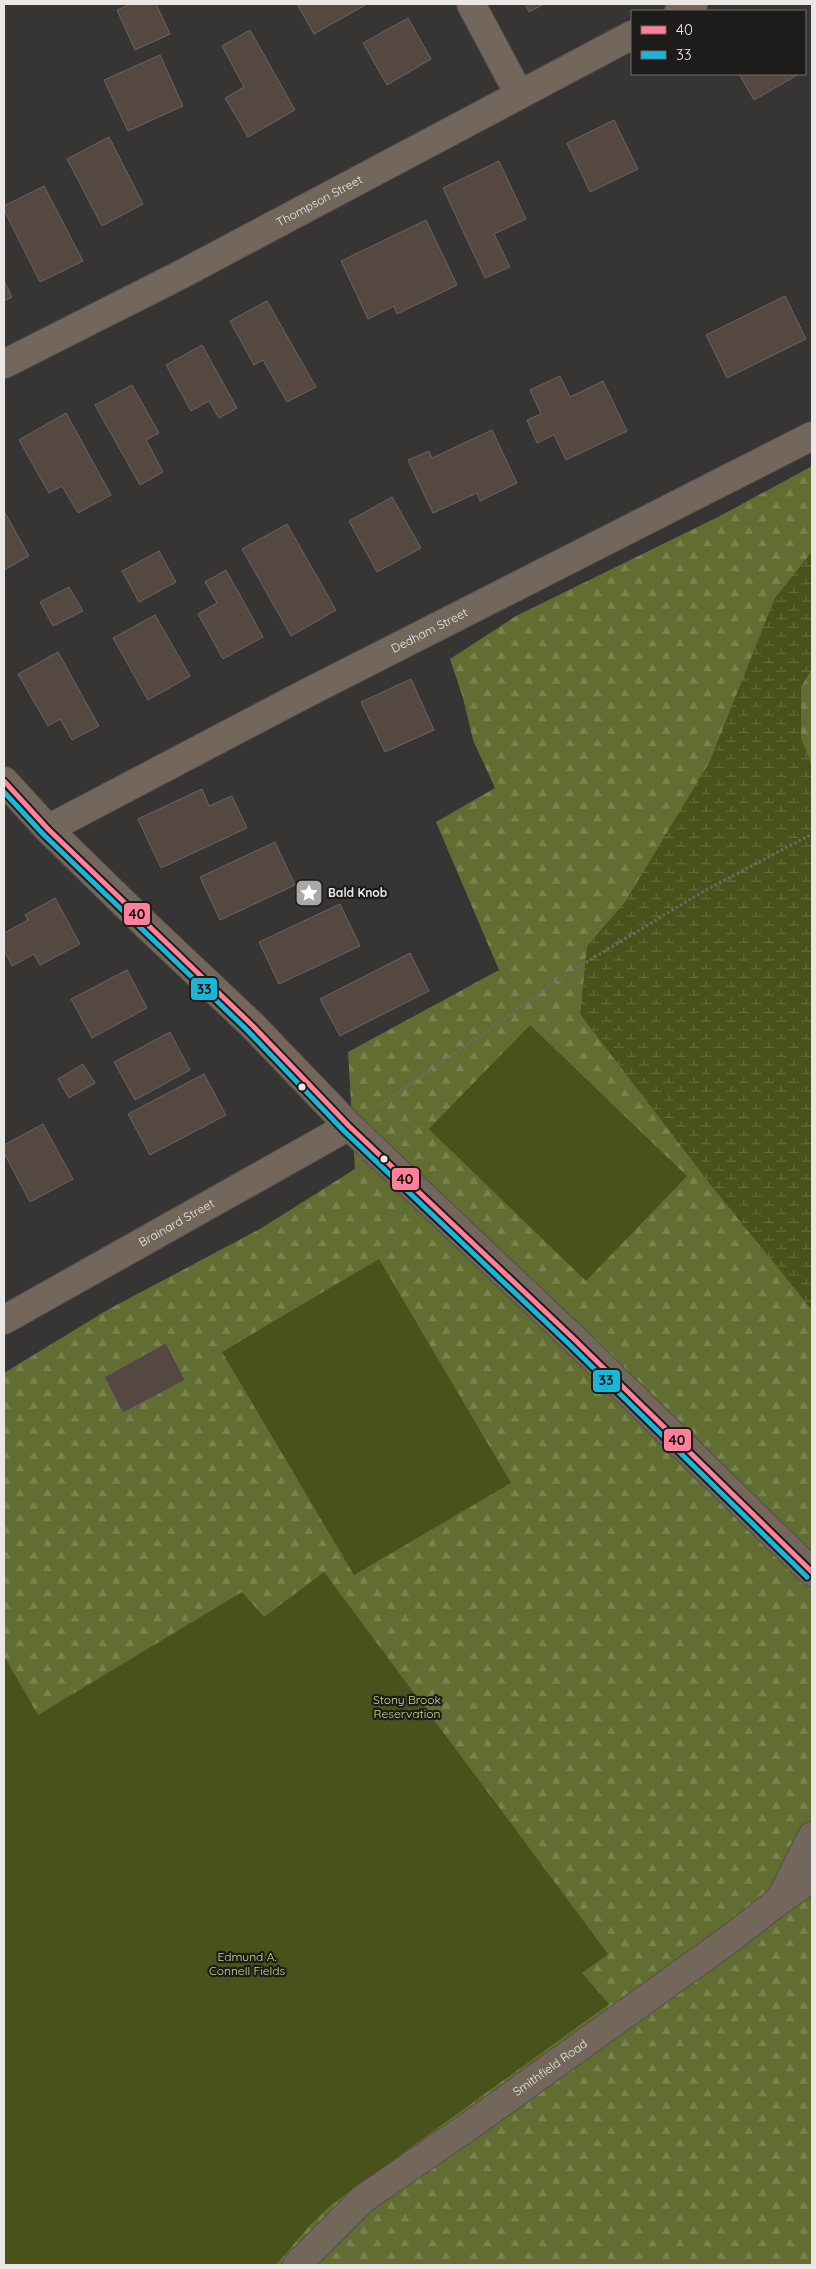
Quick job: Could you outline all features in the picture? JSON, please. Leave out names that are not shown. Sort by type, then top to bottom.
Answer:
[{"type":"street","points":[[471,4],[519,94]]},
{"type":"street","points":[[681,10],[693,4]]},
{"type":"street","name":"Thompson Street","points":[[4,364],[180,274],[631,36]]},
{"type":"street","name":"Dedham Street","points":[[48,828],[301,696],[812,436]]},
{"type":"street","points":[[4,780],[48,828],[143,922],[253,1026],[349,1126],[575,1340],[812,1572]]},
{"type":"street","name":"Brainard Street","points":[[4,1320],[349,1126]]},
{"type":"street","points":[[780,1900],[812,1836]]},
{"type":"street","name":"Smithfield Road","points":[[297,2265],[364,2199],[727,1941],[812,1878]]},
{"type":"path","points":[[349,1126],[465,1047],[565,975],[704,891],[812,834]]},
{"type":"green space","name":"Stony Brook Reservation","points":[[812,466],[812,2265],[4,2265],[4,1373],[109,1309],[260,1229],[355,1169],[348,1052],[499,970],[436,822],[495,788],[473,740],[463,698],[450,659],[516,616],[720,516]]},
{"type":"green space","points":[[812,552],[812,668],[801,687],[801,738],[812,766],[812,1310],[713,1188],[580,1014],[587,946],[625,902],[709,763],[775,598]]},
{"type":"green space","points":[[530,1025],[687,1176],[586,1281],[429,1129]]},
{"type":"green space","points":[[379,1259],[511,1483],[354,1575],[222,1352]]},
{"type":"green space","name":"Edmund A. Connell Fields","points":[[324,1572],[608,1954],[582,1973],[609,2004],[331,2205],[310,2225],[276,2265],[4,2265],[4,1656],[38,1715],[242,1592],[264,1617]]},
{"type":"building","points":[[130,4],[156,4],[170,34],[135,50],[117,10]]},
{"type":"building","points":[[297,4],[367,4],[314,34]]},
{"type":"building","points":[[525,4],[544,4],[529,12]]},
{"type":"building","points":[[408,18],[431,59],[387,85],[363,43]]},
{"type":"building","points":[[250,30],[295,110],[248,137],[225,98],[244,87],[222,46]]},
{"type":"building","points":[[160,55],[183,106],[128,131],[104,80]]},
{"type":"building","points":[[740,75],[797,75],[754,100]]},
{"type":"building","points":[[614,120],[638,169],[590,192],[567,143]]},
{"type":"building","points":[[109,137],[143,204],[102,226],[67,159]]},
{"type":"building","points":[[499,161],[526,219],[494,234],[510,267],[485,278],[443,188]]},
{"type":"building","points":[[44,186],[83,261],[40,282],[4,210],[4,206]]},
{"type":"building","points":[[426,220],[457,285],[397,314],[394,306],[368,319],[341,261]]},
{"type":"building","points":[[4,281],[12,297],[4,301]]},
{"type":"building","points":[[785,296],[806,339],[727,378],[706,335]]},
{"type":"building","points":[[267,301],[316,387],[287,402],[263,360],[254,365],[230,321]]},
{"type":"building","points":[[202,345],[237,408],[219,418],[209,401],[191,411],[166,365]]},
{"type":"building","points":[[560,376],[570,397],[603,381],[627,431],[566,460],[554,435],[537,443],[527,420],[541,414],[530,390]]},
{"type":"building","points":[[132,385],[159,433],[146,440],[163,472],[140,485],[95,405]]},
{"type":"building","points":[[66,413],[111,495],[78,513],[62,486],[49,493],[19,440]]},
{"type":"building","points":[[492,430],[517,483],[480,501],[477,493],[433,513],[408,460],[429,451],[432,458]]},
{"type":"building","points":[[392,497],[421,548],[377,572],[349,521]]},
{"type":"building","points":[[4,511],[29,556],[4,570]]},
{"type":"building","points":[[287,524],[336,610],[291,636],[242,549]]},
{"type":"building","points":[[159,551],[176,582],[139,602],[122,571]]},
{"type":"building","points":[[226,570],[263,637],[223,659],[198,614],[217,603],[205,582]]},
{"type":"building","points":[[69,587],[83,611],[53,626],[40,602]]},
{"type":"building","points":[[155,615],[190,676],[148,700],[113,638]]},
{"type":"building","points":[[58,652],[99,726],[72,740],[60,719],[48,726],[18,674]]},
{"type":"building","points":[[411,679],[434,730],[385,752],[361,702]]},
{"type":"building","points":[[202,789],[209,806],[232,796],[247,828],[161,868],[138,819]]},
{"type":"building","points":[[275,842],[295,885],[220,920],[200,877]]},
{"type":"building","points":[[55,898],[80,944],[40,965],[34,954],[12,966],[4,950],[4,933],[28,920],[25,915]]},
{"type":"building","points":[[340,904],[360,946],[279,984],[259,942]]},
{"type":"building","points":[[410,953],[429,991],[340,1036],[320,999]]},
{"type":"building","points":[[127,970],[147,1008],[92,1038],[71,999]]},
{"type":"building","points":[[170,1032],[190,1070],[135,1100],[114,1062]]},
{"type":"building","points":[[83,1064],[95,1083],[69,1098],[58,1079]]},
{"type":"building","points":[[204,1074],[226,1115],[150,1155],[128,1114]]},
{"type":"building","points":[[43,1124],[73,1179],[30,1202],[4,1153],[4,1145]]},
{"type":"building","points":[[166,1343],[185,1380],[123,1413],[104,1377]]},
{"type":"transit line","name":"40","points":[[4,781],[48,829],[253,1026],[349,1126],[575,1340],[812,1572]]},
{"type":"transit line","name":"33","points":[[4,792],[43,834],[248,1031],[344,1131],[570,1345],[807,1577]]},
{"type":"place","name":"Bald Knob","points":[[309,893]]}]
